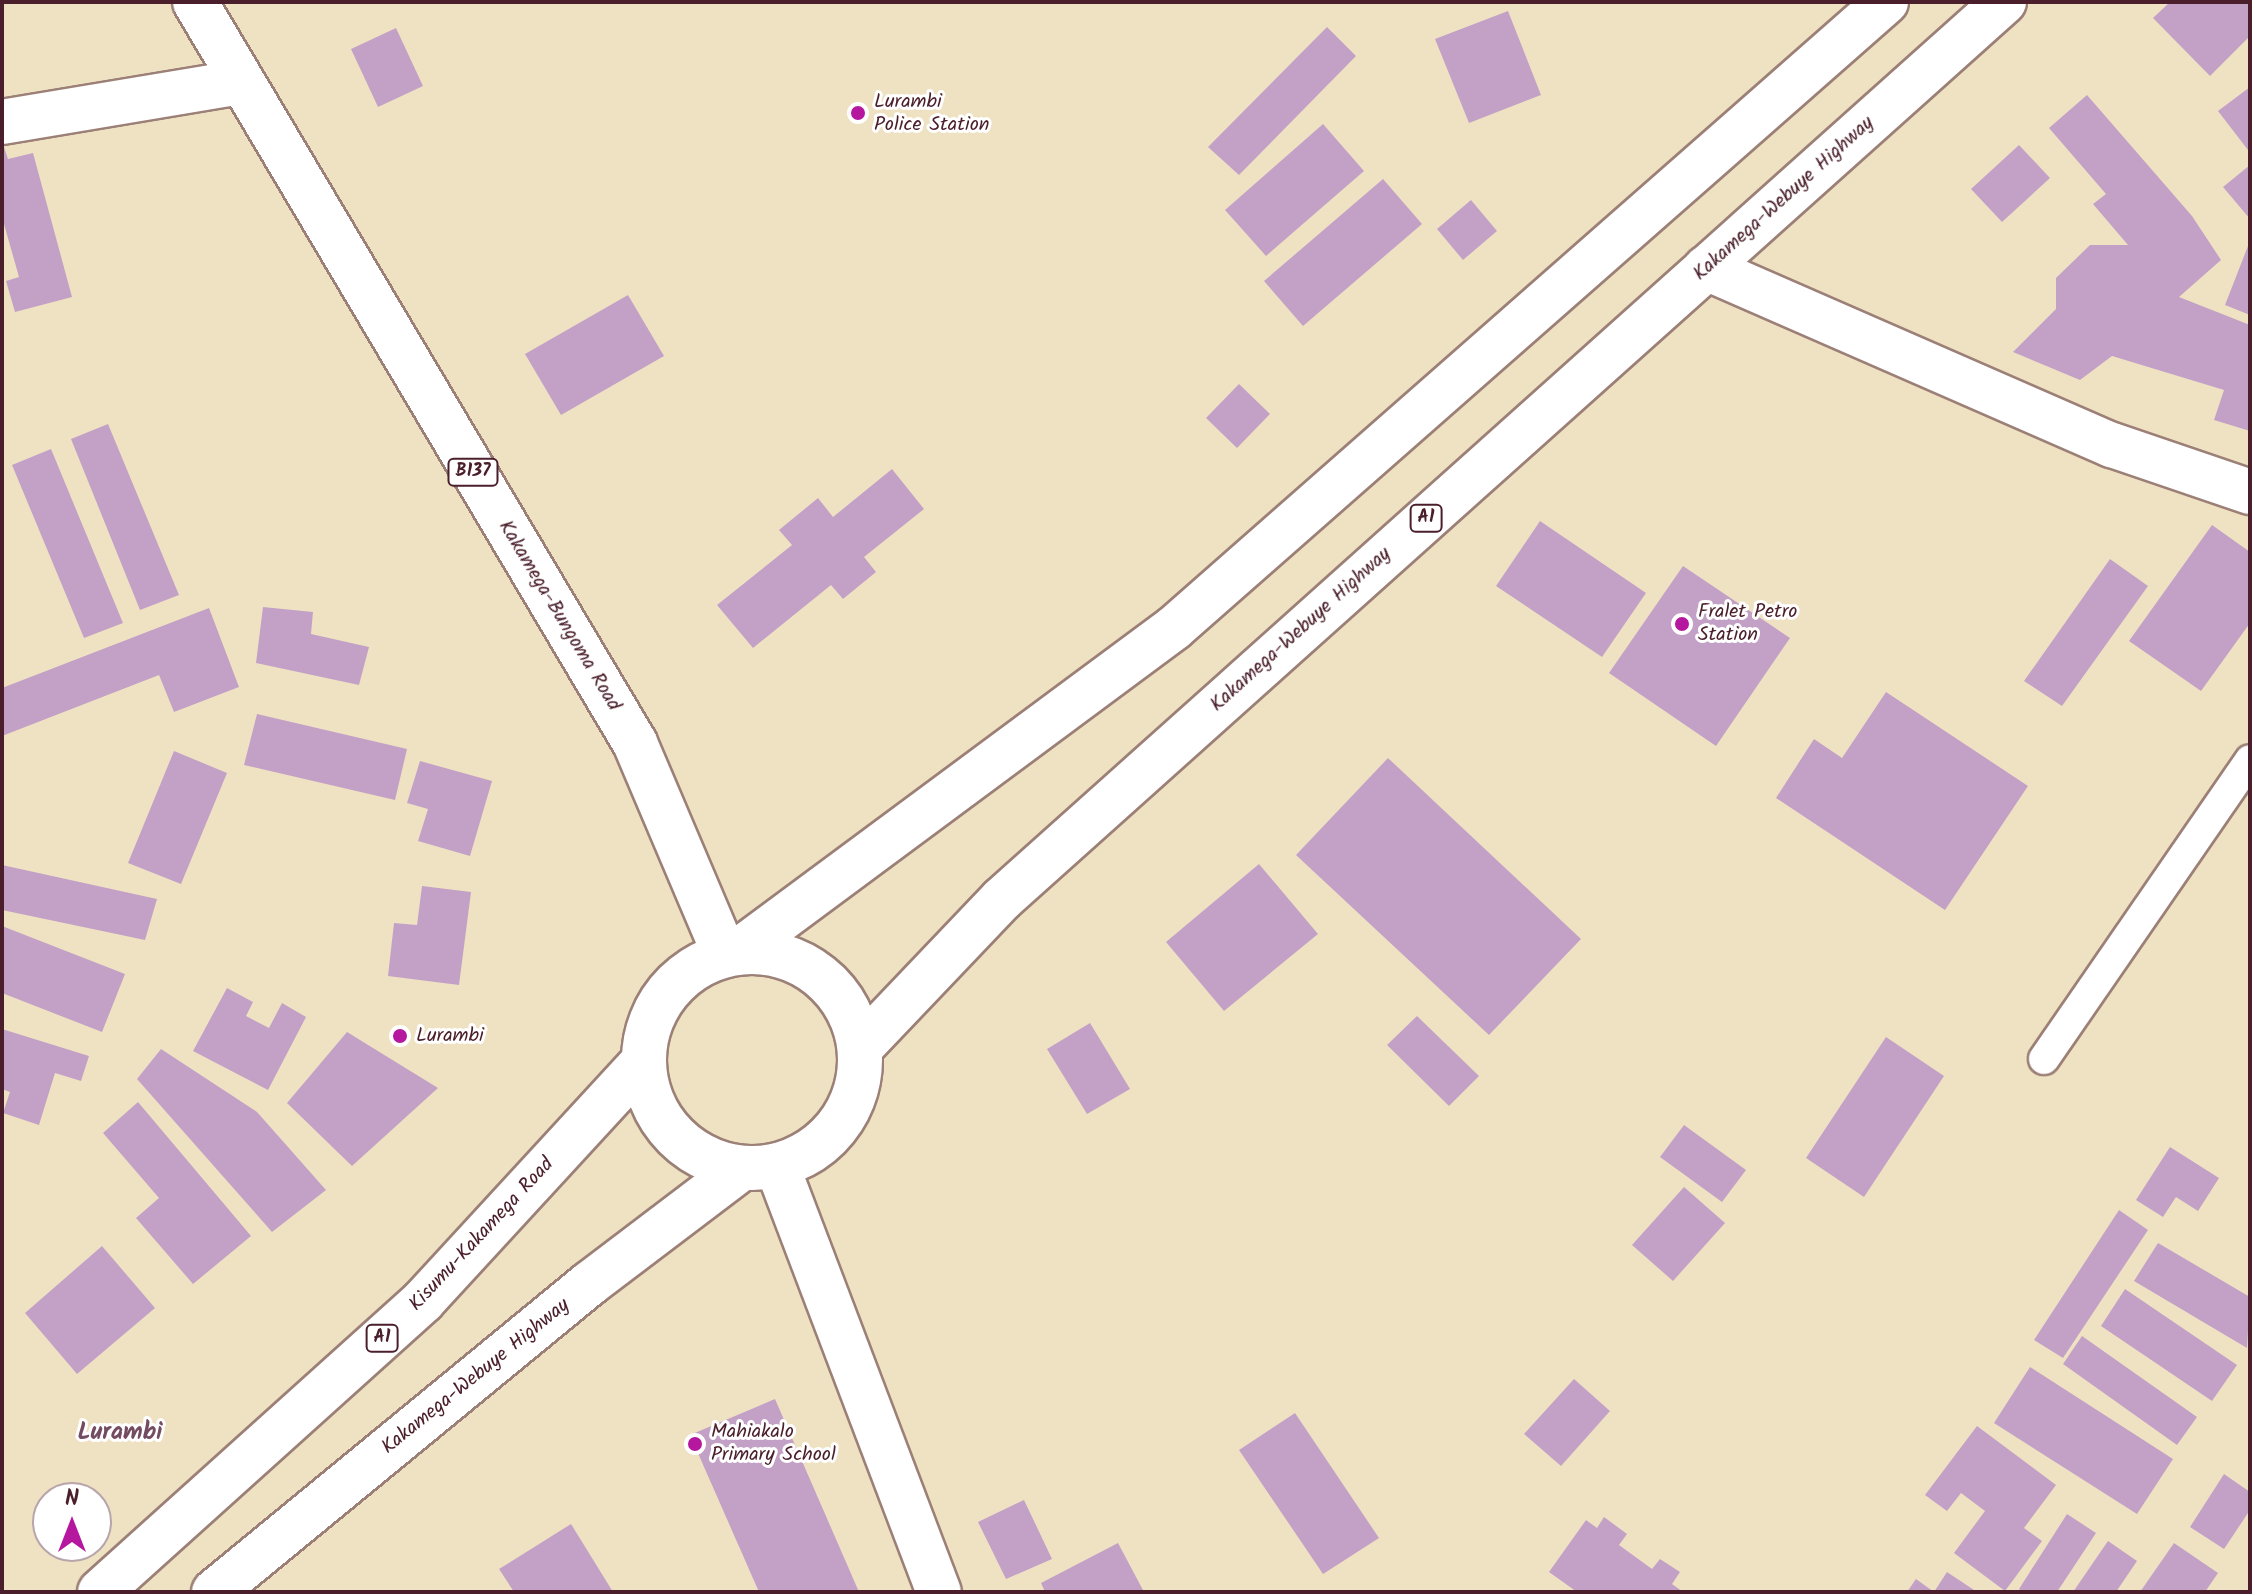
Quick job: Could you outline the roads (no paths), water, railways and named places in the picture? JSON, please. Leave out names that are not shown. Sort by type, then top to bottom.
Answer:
[{"type":"main road","name":"Kakamega-Bungoma Road","points":[[195,2],[635,743],[731,953]]},
{"type":"main road","points":[[731,953],[772,953],[805,964],[832,986],[851,1014],[861,1047],[860,1078],[850,1108],[831,1135],[807,1154],[760,1167],[712,1161],[684,1145],[662,1122],[648,1094],[642,1063],[647,1027],[665,994],[691,969],[731,953],[1174,628],[1886,2]]},
{"type":"main road","name":"Kakamega-Webuye Highway","points":[[861,1047],[1002,899],[2004,2]]},
{"type":"main road","points":[[2,122],[240,82]]},
{"type":"main road","points":[[1706,268],[2112,445],[2250,492]]},
{"type":"main road","name":"Kisumu-Kakamega Road","points":[[100,1592],[423,1301],[642,1063]]},
{"type":"main road","points":[[760,1167],[939,1592]]},
{"type":"main road","name":"Kakamega-Webuye Highway","points":[[214,1592],[589,1284],[760,1167]]},
{"type":"lane","points":[[2044,1059],[2250,760]]},
{"type":"place","name":"Lurambi Police Station","points":[[858,113]]},
{"type":"place","name":"Fralet Petro Station","points":[[1682,624]]},
{"type":"place","name":"Lurambi","points":[[400,1036]]},
{"type":"place","name":"Mahiakalo Primary School","points":[[695,1444]]},
{"type":"district","name":"Lurambi","points":[[120,1433]]}]
